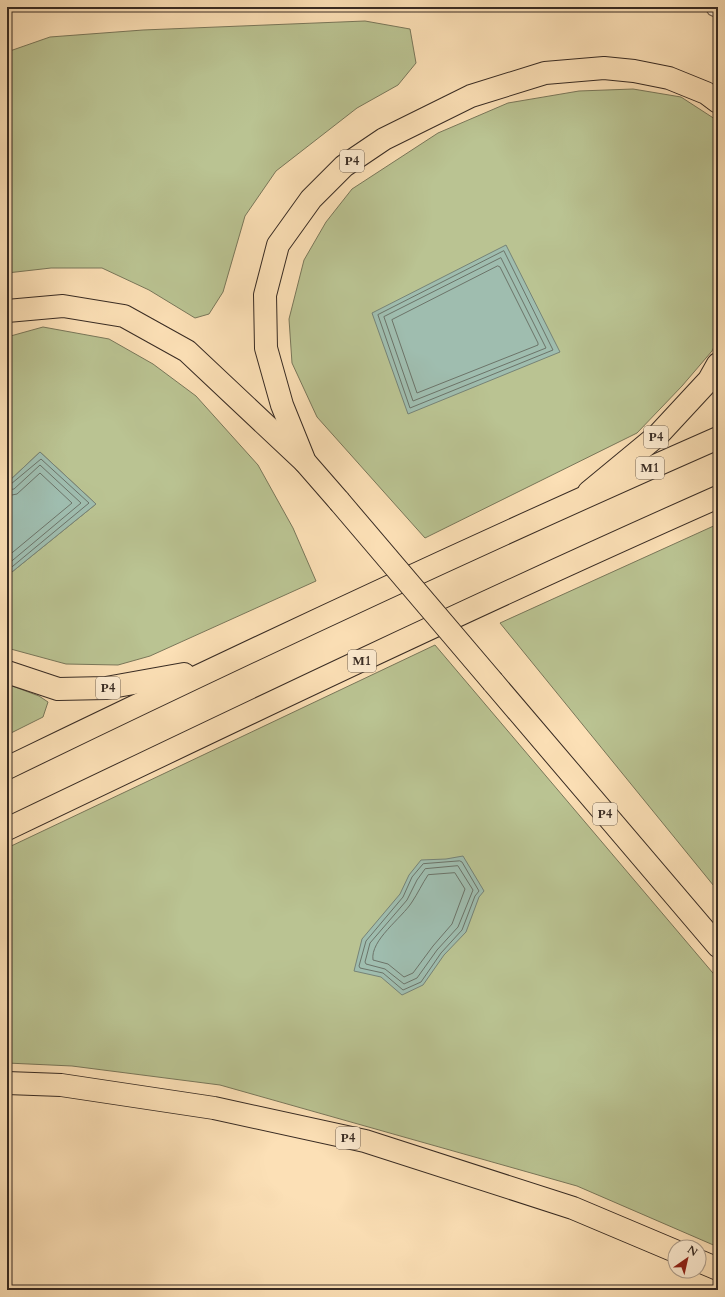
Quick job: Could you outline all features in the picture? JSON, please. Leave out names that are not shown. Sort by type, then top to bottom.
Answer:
[{"type":"main road","name":"Р4","points":[[305,462],[282,405],[266,348],[265,295],[278,245],[311,199],[344,166],[384,139],[471,96],[545,73],[604,68],[634,71],[669,78],[706,93],[718,102]]},
{"type":"main road","name":"Р4","points":[[7,311],[63,306],[124,316],[187,351],[305,462],[718,946]]},
{"type":"main road","name":"Р4","points":[[582,497],[658,435],[709,380],[718,364]]},
{"type":"main road","name":"М1","points":[[7,768],[210,669],[582,497],[718,438]]},
{"type":"main road","name":"М1","points":[[7,828],[596,551],[718,497]]},
{"type":"main road","name":"Р4","points":[[7,672],[58,689],[78,689],[106,688],[210,669]]},
{"type":"main road","name":"Р4","points":[[7,1083],[60,1085],[214,1108],[365,1141],[573,1208],[667,1248]]},
{"type":"main road","points":[[707,1264],[718,1269]]},
{"type":"green space","points":[[365,21],[410,29],[416,63],[398,85],[357,108],[276,171],[245,216],[223,292],[209,314],[195,318],[149,290],[102,268],[51,268],[7,273],[7,52],[50,37],[143,30]]},
{"type":"green space","points":[[633,89],[681,97],[718,121],[718,339],[712,351],[682,386],[637,433],[425,538],[317,417],[292,363],[289,319],[304,260],[326,222],[352,189],[438,133],[508,103],[579,91]]},
{"type":"green space","points":[[43,327],[109,339],[153,364],[196,396],[258,465],[293,528],[316,581],[150,656],[118,665],[66,664],[7,648],[7,576],[96,504],[40,452],[7,483],[7,337]]},
{"type":"green space","points":[[718,524],[718,891],[500,623]]},
{"type":"green space","points":[[435,645],[718,979],[718,1247],[707,1242],[707,1239],[700,1239],[577,1186],[220,1085],[72,1066],[7,1063],[7,848]]},
{"type":"green space","points":[[7,684],[39,696],[48,702],[43,717],[7,735]]},
{"type":"water","points":[[506,245],[560,352],[408,414],[372,313]]},
{"type":"water","points":[[40,452],[96,504],[7,576],[7,483]]},
{"type":"water","points":[[463,856],[484,891],[479,897],[466,932],[444,955],[423,985],[402,995],[381,977],[354,971],[362,939],[400,894],[409,875],[421,860],[446,859]]}]
